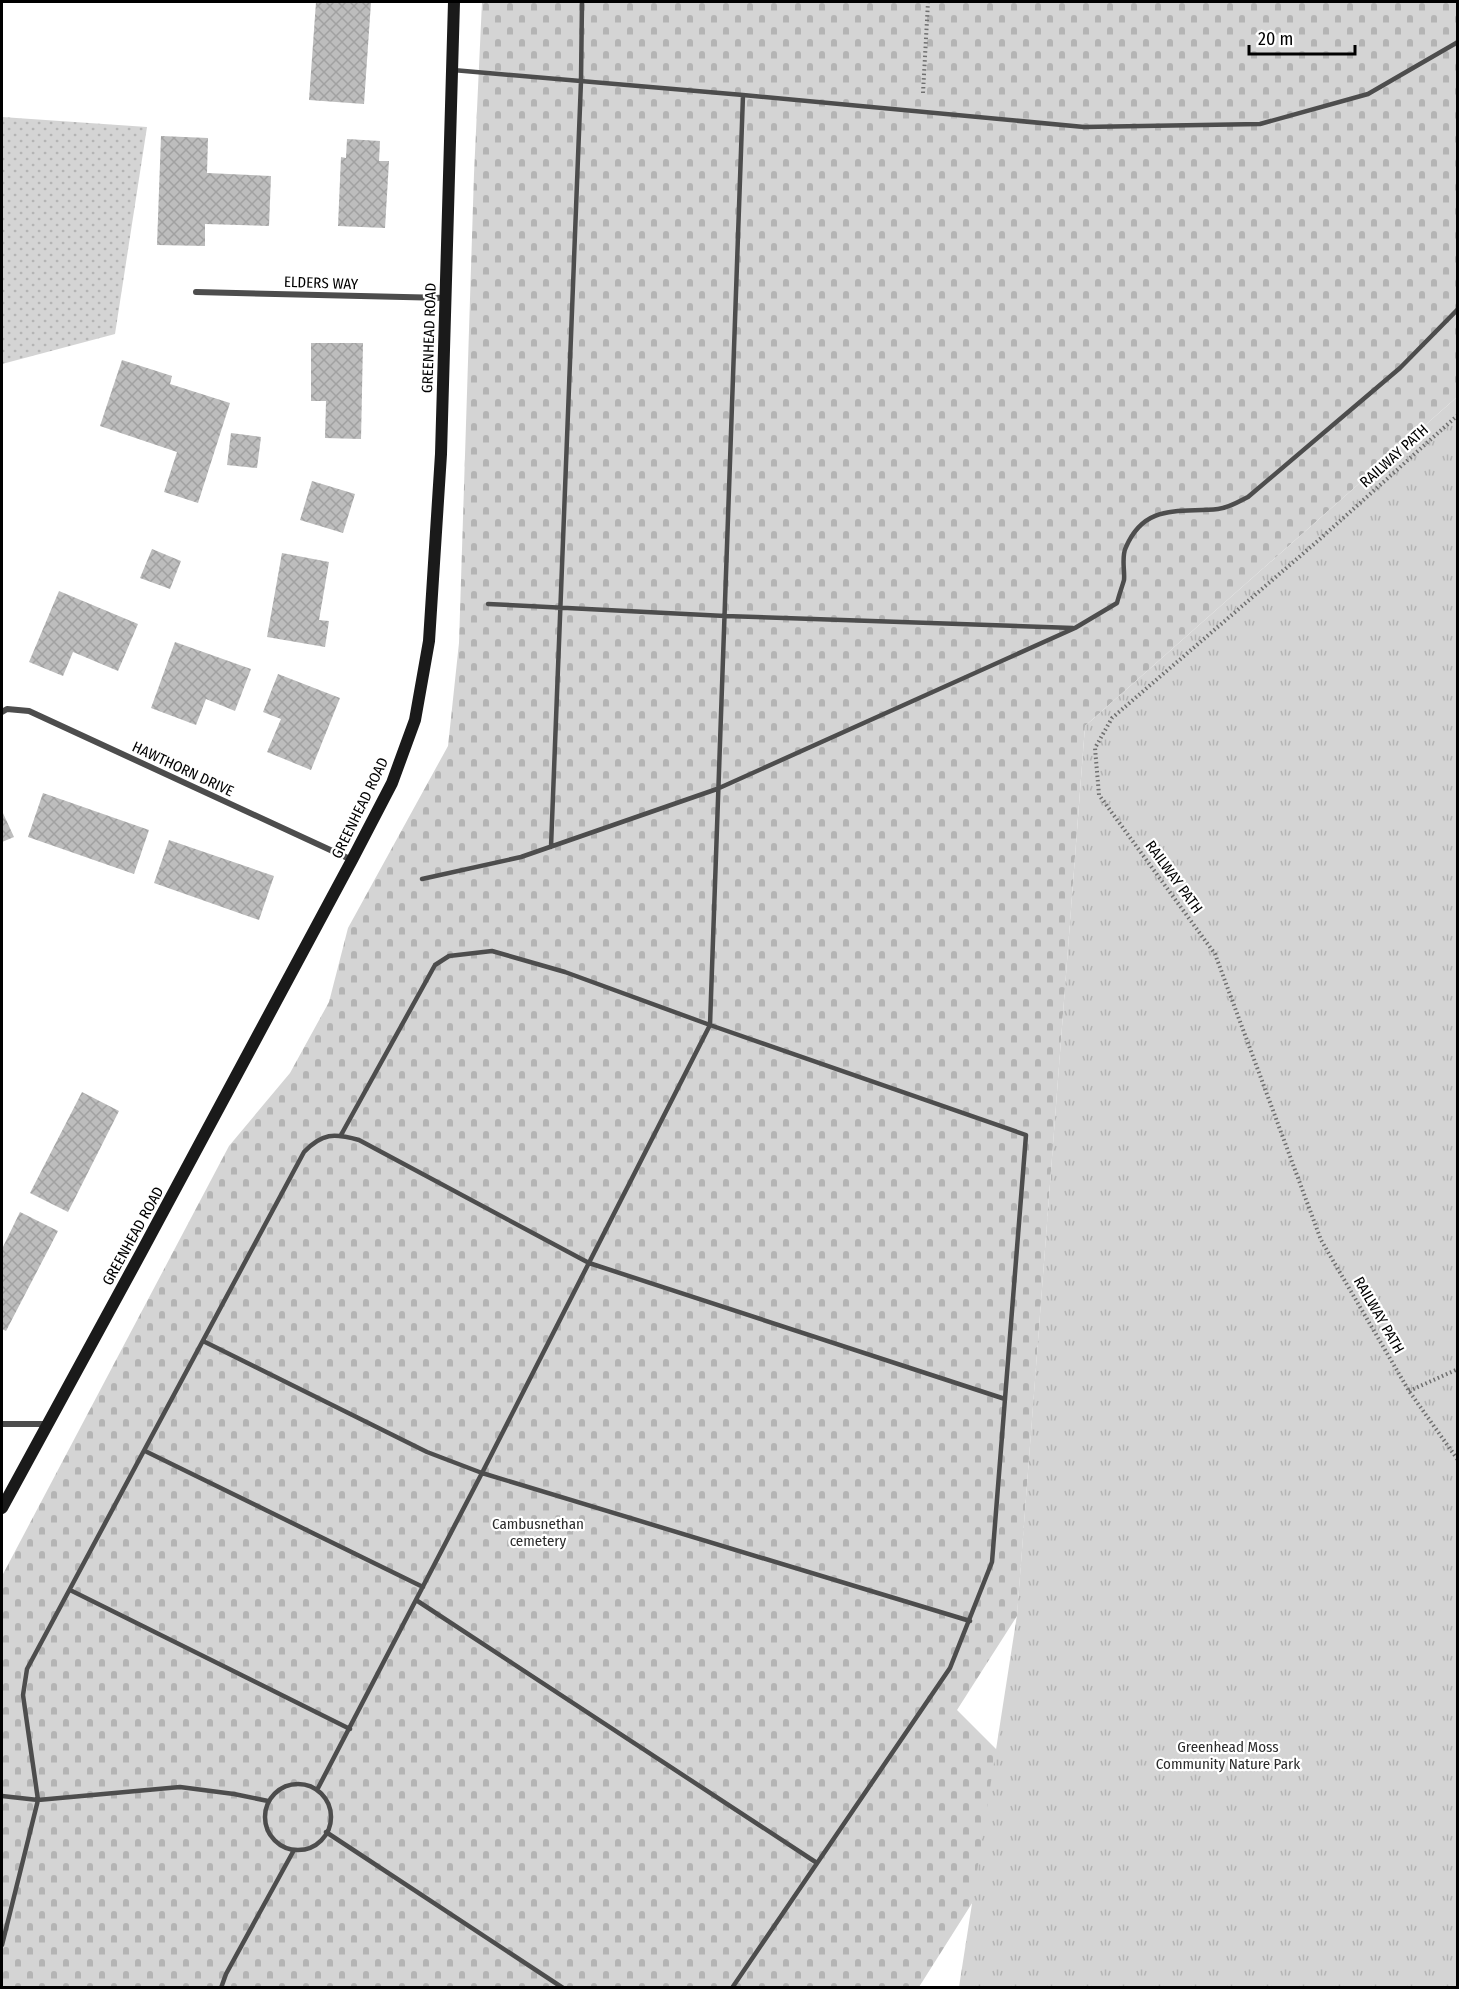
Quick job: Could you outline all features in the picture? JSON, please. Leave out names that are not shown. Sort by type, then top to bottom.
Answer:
[{"type":"street","name":"GREENHEAD ROAD","points":[[2,1508],[352,860],[392,783],[415,720],[429,641],[441,454],[454,2]]},
{"type":"street","name":"ELDERS WAY","points":[[196,292],[446,298]]},
{"type":"street","name":"HAWTHORN DRIVE","points":[[2,712],[7,709],[29,711],[352,860]]},
{"type":"street","points":[[2,1424],[47,1424]]},
{"type":"lane","points":[[551,847],[581,81],[582,2]]},
{"type":"lane","points":[[453,70],[1084,127],[1260,124],[1368,94],[1458,42]]},
{"type":"lane","points":[[317,1790],[482,1473],[710,1025],[744,95]]},
{"type":"lane","points":[[422,879],[521,857],[717,789],[1075,628],[1117,603],[1124,579],[1124,550],[1137,528],[1147,519],[1182,509],[1230,507],[1248,497],[1400,368],[1458,309]]},
{"type":"lane","points":[[489,604],[560,609],[1075,628]]},
{"type":"lane","points":[[341,1135],[435,965],[449,956],[492,951],[566,972],[710,1025],[1026,1135],[992,1563],[950,1668],[732,1988]]},
{"type":"lane","points":[[2,1945],[38,1800],[23,1695],[27,1670],[304,1152],[316,1139],[341,1135],[359,1140],[589,1263],[1005,1400]]},
{"type":"lane","points":[[203,1341],[427,1452],[482,1473],[970,1621]]},
{"type":"lane","points":[[145,1451],[423,1587]]},
{"type":"lane","points":[[70,1590],[350,1729]]},
{"type":"lane","points":[[416,1600],[817,1863]]},
{"type":"lane","points":[[294,1783],[310,1785],[317,1790],[323,1794],[331,1808],[330,1825],[323,1839],[310,1848],[294,1850],[279,1844],[268,1832],[264,1816],[268,1801],[279,1789],[294,1783]]},
{"type":"lane","points":[[2,1796],[38,1800],[180,1787],[268,1801]]},
{"type":"lane","points":[[327,1833],[563,1988]]},
{"type":"lane","points":[[221,1988],[226,1974],[294,1850]]},
{"type":"path","points":[[922,111],[928,2]]},
{"type":"path","name":"RAILWAY PATH","points":[[1458,415],[1268,584],[1112,718],[1095,748],[1099,795],[1215,954],[1321,1240],[1409,1391],[1458,1460]]},
{"type":"path","points":[[1409,1391],[1458,1369]]},
{"type":"green space","name":"Cambusnethan cemetery","points":[[482,2],[1457,2],[1457,397],[1085,726],[1017,1616],[957,1710],[1041,1794],[919,1987],[2,1988],[2,1576],[229,1146],[290,1073],[329,1002],[348,928],[448,746],[459,643],[474,174]]},
{"type":"green space","points":[[2,117],[147,127],[115,334],[2,364]]},
{"type":"green space","name":"Greenhead Moss Community Nature Park","points":[[1457,397],[1457,1987],[959,1987],[1017,1615],[1085,726]]},
{"type":"building","points":[[316,2],[371,2],[364,104],[309,100]]},
{"type":"building","points":[[161,136],[208,138],[207,173],[271,176],[269,226],[205,224],[205,246],[157,245]]},
{"type":"building","points":[[347,139],[380,141],[379,161],[389,161],[385,228],[338,226],[341,157],[346,158]]},
{"type":"building","points":[[311,343],[363,343],[361,439],[325,438],[326,401],[311,401]]},
{"type":"building","points":[[122,360],[172,376],[170,384],[230,403],[198,503],[164,492],[177,452],[100,426]]},
{"type":"building","points":[[231,433],[261,437],[257,468],[227,465]]},
{"type":"building","points":[[312,481],[355,494],[343,533],[300,520]]},
{"type":"building","points":[[152,549],[181,561],[170,589],[140,578]]},
{"type":"building","points":[[282,553],[329,562],[319,620],[329,621],[325,647],[267,637]]},
{"type":"building","points":[[59,591],[138,624],[118,671],[73,652],[63,676],[29,662]]},
{"type":"building","points":[[175,642],[251,669],[235,711],[206,699],[196,725],[151,708]]},
{"type":"building","points":[[278,674],[340,698],[311,770],[267,752],[281,719],[263,712]]},
{"type":"building","points":[[43,793],[149,830],[134,874],[28,837]]},
{"type":"building","points":[[2,811],[14,837],[2,842]]},
{"type":"building","points":[[169,840],[274,876],[259,920],[154,883]]},
{"type":"building","points":[[82,1092],[119,1111],[68,1212],[30,1193]]},
{"type":"building","points":[[20,1212],[58,1231],[6,1331],[2,1329],[2,1249]]}]
